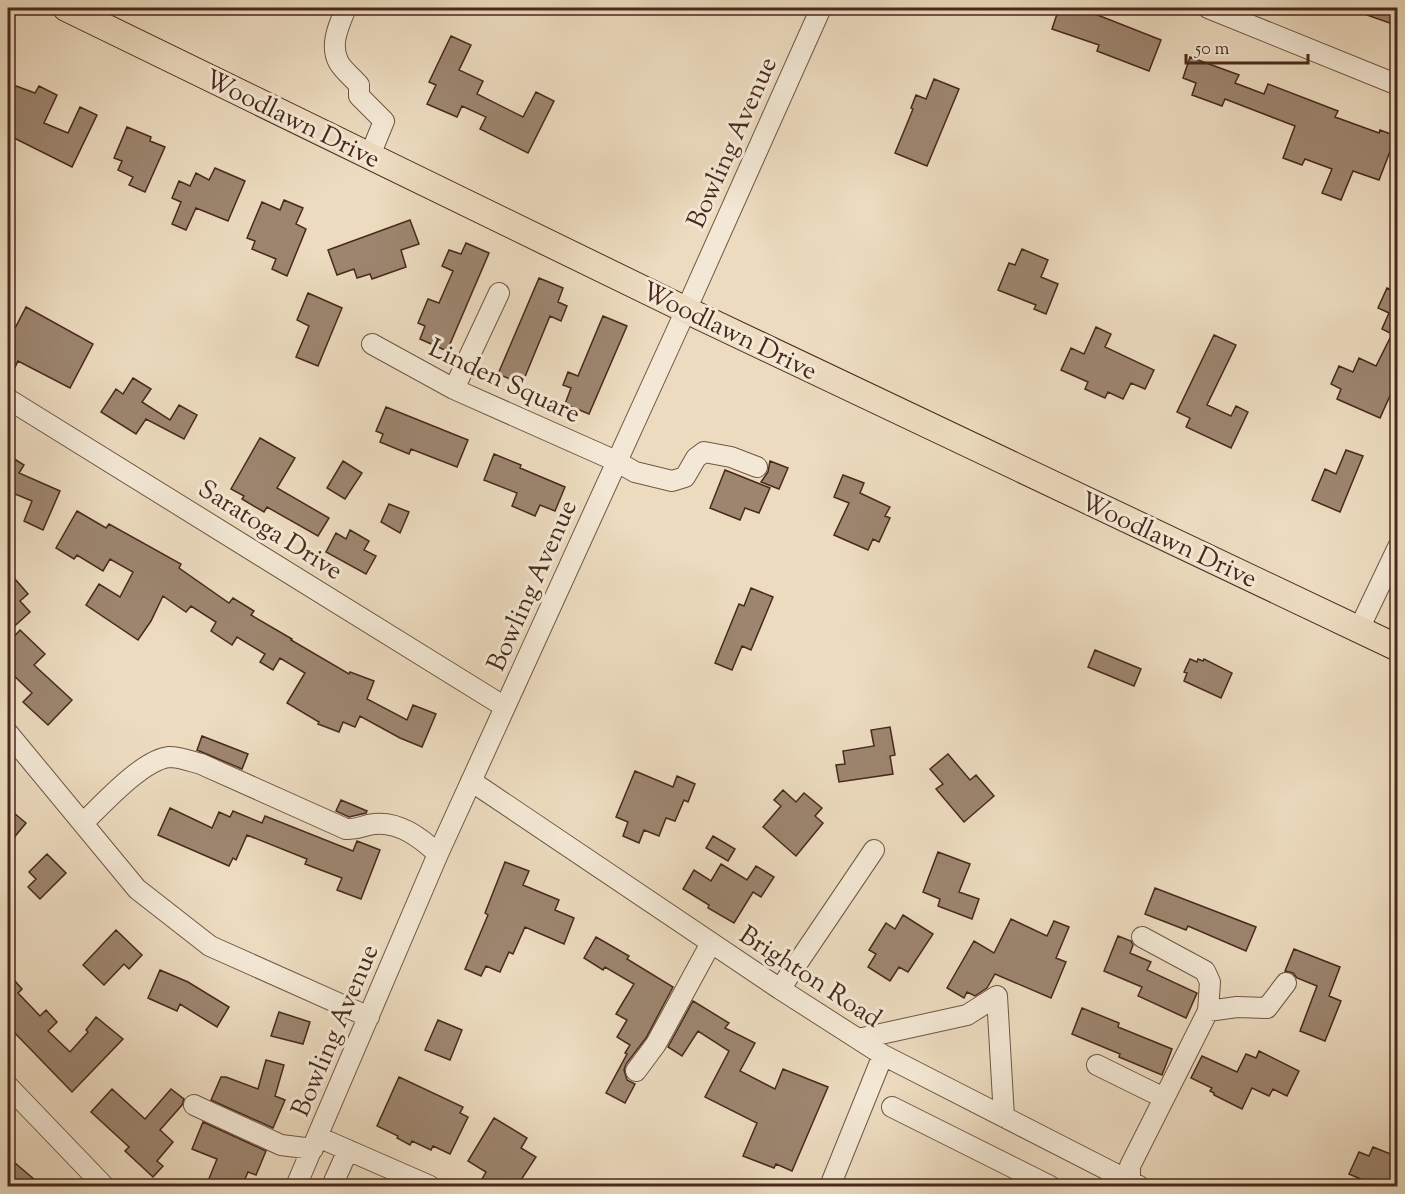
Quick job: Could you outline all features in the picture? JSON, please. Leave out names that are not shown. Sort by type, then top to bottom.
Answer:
[{"type":"main road","name":"Woodlawn Drive","points":[[66,8],[686,309],[1398,648]]},
{"type":"street","points":[[346,8],[334,39],[339,63],[359,85],[359,96],[384,121],[370,155]]},
{"type":"street","name":"Bowling Avenue","points":[[296,1186],[438,854],[821,8]]},
{"type":"street","points":[[1208,8],[1398,85]]},
{"type":"street","points":[[454,389],[499,293]]},
{"type":"street","name":"Linden Square","points":[[372,345],[454,389],[616,461],[635,472],[672,481],[685,477],[696,458],[704,452],[731,457],[757,467]]},
{"type":"street","name":"Saratoga Drive","points":[[8,399],[505,707]]},
{"type":"street","points":[[1359,629],[1398,547]]},
{"type":"street","points":[[8,733],[137,889],[210,946],[369,1017]]},
{"type":"street","points":[[83,823],[126,781],[165,758],[179,757],[201,764],[346,829],[357,830],[373,824],[395,824],[415,835],[438,854]]},
{"type":"street","name":"Brighton Road","points":[[471,781],[780,989],[884,1055],[1132,1185]]},
{"type":"street","points":[[780,989],[874,849]]},
{"type":"street","points":[[1132,1185],[1130,1166],[1208,1011],[1210,982],[1205,970],[1142,937]]},
{"type":"street","points":[[636,1071],[656,1044],[711,943]]},
{"type":"street","points":[[1208,1011],[1237,1006],[1267,1008],[1286,983]]},
{"type":"street","points":[[858,1039],[967,1015],[997,996],[1004,1117]]},
{"type":"street","points":[[831,1186],[884,1055]]},
{"type":"street","points":[[1097,1065],[1164,1098]]},
{"type":"street","points":[[8,1086],[104,1186]]},
{"type":"street","points":[[194,1105],[281,1145],[315,1143],[348,1150],[430,1186]]},
{"type":"street","points":[[892,1107],[1050,1186]]},
{"type":"street","points":[[332,1186],[348,1150]]},
{"type":"building","points":[[1059,8],[1075,8],[1095,14],[1161,40],[1149,71],[1097,51],[1099,45],[1052,29]]},
{"type":"building","points":[[1398,8],[1398,26],[1350,9]]},
{"type":"building","points":[[451,36],[471,45],[459,70],[483,81],[477,94],[523,117],[536,92],[554,101],[528,153],[480,129],[486,117],[462,106],[457,117],[427,104],[436,85],[429,82]]},
{"type":"building","points":[[1190,57],[1239,75],[1235,83],[1264,94],[1268,84],[1338,111],[1335,117],[1379,133],[1380,130],[1396,136],[1379,180],[1353,171],[1341,200],[1322,193],[1332,169],[1305,159],[1302,165],[1283,158],[1295,126],[1225,99],[1222,106],[1192,95],[1196,83],[1183,78]]},
{"type":"building","points":[[934,79],[959,89],[927,166],[895,153],[913,109],[911,108],[916,95],[926,99]]},
{"type":"building","points":[[8,83],[35,93],[39,86],[57,95],[44,123],[68,133],[80,107],[97,115],[72,167],[8,135]]},
{"type":"building","points":[[127,127],[151,137],[150,141],[165,147],[145,192],[129,185],[133,177],[118,170],[122,161],[114,158]]},
{"type":"building","points":[[215,168],[245,181],[228,221],[196,208],[186,230],[172,224],[181,202],[172,198],[179,181],[190,186],[196,173],[209,180]]},
{"type":"building","points":[[284,200],[303,208],[296,224],[306,229],[287,276],[272,269],[276,259],[252,249],[255,241],[247,238],[262,202],[280,210]]},
{"type":"building","points":[[410,220],[419,244],[401,250],[406,267],[372,279],[370,274],[357,278],[354,269],[337,275],[328,250]]},
{"type":"building","points":[[466,243],[489,253],[447,351],[420,339],[425,326],[418,323],[428,299],[439,303],[453,271],[442,266],[449,250],[461,254]]},
{"type":"building","points":[[1022,249],[1048,260],[1041,277],[1058,284],[1046,314],[1034,309],[1036,305],[998,290],[1009,263],[1015,265]]},
{"type":"building","points":[[539,278],[563,288],[558,302],[567,306],[561,321],[550,316],[522,384],[498,374]]},
{"type":"building","points":[[1387,288],[1398,293],[1398,378],[1380,418],[1337,399],[1341,389],[1331,384],[1339,366],[1353,372],[1359,358],[1376,366],[1392,334],[1382,329],[1389,313],[1378,308]]},
{"type":"building","points":[[308,293],[342,308],[318,366],[296,357],[309,326],[297,320]]},
{"type":"building","points":[[26,307],[93,344],[70,388],[18,361],[8,382],[8,335],[12,327],[15,328]]},
{"type":"building","points":[[603,316],[627,326],[589,414],[565,404],[571,388],[563,385],[568,372],[578,376]]},
{"type":"building","points":[[1096,327],[1111,334],[1105,347],[1154,370],[1145,389],[1131,383],[1123,399],[1108,392],[1105,398],[1085,389],[1088,382],[1061,370],[1071,348],[1084,354]]},
{"type":"building","points":[[1214,335],[1236,345],[1207,405],[1231,416],[1236,406],[1248,412],[1231,448],[1186,427],[1190,418],[1177,412]]},
{"type":"building","points":[[133,378],[151,389],[142,402],[170,420],[179,405],[197,415],[184,439],[146,419],[136,434],[101,412],[116,389],[123,394]]},
{"type":"building","points":[[386,407],[468,440],[457,467],[411,449],[409,454],[380,442],[383,434],[376,431]]},
{"type":"building","points":[[260,438],[295,458],[277,488],[329,518],[318,536],[267,507],[264,512],[242,499],[244,496],[231,489]]},
{"type":"building","points":[[1346,450],[1363,456],[1340,512],[1312,500],[1325,469],[1336,474]]},
{"type":"building","points":[[494,454],[565,487],[555,511],[540,505],[535,516],[512,506],[517,493],[484,480]]},
{"type":"building","points":[[8,455],[24,465],[19,473],[60,491],[43,530],[24,521],[32,501],[8,491]]},
{"type":"building","points":[[343,461],[362,473],[345,499],[327,488]]},
{"type":"building","points":[[770,461],[788,468],[779,489],[761,482],[768,472]]},
{"type":"building","points":[[725,470],[770,488],[759,513],[745,508],[740,520],[710,508]]},
{"type":"building","points":[[843,475],[864,483],[860,493],[890,507],[885,516],[890,518],[879,542],[873,539],[868,550],[834,535],[849,503],[834,497]]},
{"type":"building","points":[[389,504],[409,512],[400,533],[381,522]]},
{"type":"building","points":[[77,511],[106,528],[109,524],[181,564],[179,568],[229,603],[233,598],[254,611],[251,615],[349,674],[350,672],[374,681],[367,699],[407,720],[413,705],[436,714],[422,747],[360,716],[355,727],[343,722],[339,732],[318,724],[319,722],[287,703],[305,673],[280,658],[273,670],[260,662],[265,654],[237,637],[232,645],[211,631],[216,622],[191,606],[186,612],[163,596],[151,621],[138,640],[86,605],[99,584],[120,597],[133,572],[110,559],[103,571],[77,555],[74,559],[56,548]]},
{"type":"building","points":[[350,530],[369,541],[364,550],[376,556],[366,574],[326,552],[336,533],[346,539]]},
{"type":"building","points":[[8,571],[28,594],[20,601],[30,612],[8,632]]},
{"type":"building","points":[[751,588],[773,597],[751,650],[742,646],[732,670],[715,663],[739,604],[744,606]]},
{"type":"building","points":[[20,630],[45,654],[34,665],[72,700],[48,725],[23,702],[32,693],[8,670],[8,643]]},
{"type":"building","points":[[1095,650],[1141,669],[1134,686],[1088,667]]},
{"type":"building","points":[[1190,659],[1197,662],[1198,659],[1203,661],[1204,659],[1232,673],[1221,698],[1184,681],[1187,673],[1184,672]]},
{"type":"building","points":[[890,727],[895,755],[890,756],[893,774],[839,782],[836,765],[845,764],[843,751],[874,746],[871,730]]},
{"type":"building","points":[[202,736],[248,754],[242,769],[197,750]]},
{"type":"building","points":[[948,754],[970,780],[976,775],[994,796],[964,822],[936,789],[943,784],[930,769]]},
{"type":"building","points":[[635,771],[673,787],[677,776],[695,784],[688,802],[684,800],[675,821],[666,818],[659,836],[644,830],[639,843],[623,836],[628,822],[616,817]]},
{"type":"building","points":[[783,790],[796,802],[804,793],[822,808],[815,816],[823,823],[796,856],[763,827],[781,806],[774,800]]},
{"type":"building","points":[[341,800],[367,811],[349,817],[336,811]]},
{"type":"building","points":[[8,808],[26,823],[8,845]]},
{"type":"building","points":[[170,808],[212,828],[219,812],[230,817],[233,811],[262,823],[265,816],[353,851],[357,841],[380,850],[361,899],[337,890],[342,878],[305,864],[307,859],[247,835],[236,860],[233,858],[229,866],[158,835]]},
{"type":"building","points":[[713,836],[735,849],[728,861],[706,848]]},
{"type":"building","points":[[938,852],[970,864],[959,892],[979,899],[972,919],[938,906],[940,899],[923,892]]},
{"type":"building","points":[[47,854],[66,873],[40,899],[28,887],[36,879],[29,872]]},
{"type":"building","points":[[505,862],[529,871],[523,885],[559,900],[555,910],[574,918],[564,944],[525,927],[513,954],[509,952],[500,972],[486,966],[481,976],[465,969],[488,915],[485,913]]},
{"type":"building","points":[[721,864],[747,880],[756,866],[774,877],[761,897],[753,892],[734,923],[708,908],[709,905],[683,889],[694,870],[711,881]]},
{"type":"building","points":[[1155,888],[1256,927],[1246,951],[1188,926],[1186,930],[1145,914]]},
{"type":"building","points":[[903,915],[933,934],[908,972],[899,967],[890,981],[868,967],[876,954],[869,950],[886,923],[895,929]]},
{"type":"building","points":[[1011,919],[1047,936],[1054,921],[1069,927],[1056,958],[1066,962],[1051,998],[995,974],[987,988],[975,996],[967,992],[964,998],[947,988],[974,941],[994,953]]},
{"type":"building","points":[[116,930],[142,955],[129,969],[124,964],[104,985],[83,965]]},
{"type":"building","points":[[1118,936],[1131,941],[1133,945],[1130,953],[1151,962],[1147,970],[1197,993],[1186,1018],[1138,996],[1142,987],[1104,971]]},
{"type":"building","points":[[596,937],[629,956],[627,959],[673,987],[646,1038],[626,1064],[624,1070],[627,1080],[635,1084],[625,1103],[606,1093],[630,1045],[617,1037],[627,1020],[616,1014],[634,984],[605,967],[603,970],[584,958]]},
{"type":"building","points":[[1294,949],[1340,967],[1329,996],[1341,1001],[1325,1041],[1300,1031],[1317,986],[1285,971]]},
{"type":"building","points":[[160,970],[188,982],[229,1007],[217,1027],[180,1004],[177,1011],[148,998]]},
{"type":"building","points":[[8,973],[22,989],[18,993],[40,1016],[46,1010],[57,1022],[48,1031],[70,1052],[88,1032],[86,1030],[96,1017],[123,1039],[72,1092],[8,1026]]},
{"type":"building","points":[[693,1001],[729,1023],[725,1028],[755,1043],[740,1071],[775,1089],[783,1069],[828,1087],[792,1171],[776,1164],[774,1168],[743,1156],[757,1123],[705,1097],[729,1051],[698,1031],[682,1056],[668,1047]]},
{"type":"building","points":[[1082,1008],[1119,1023],[1118,1027],[1172,1049],[1162,1075],[1072,1034]]},
{"type":"building","points":[[279,1012],[310,1022],[303,1044],[271,1036]]},
{"type":"building","points":[[438,1020],[462,1030],[450,1060],[425,1050]]},
{"type":"building","points":[[1259,1051],[1299,1071],[1287,1096],[1273,1089],[1269,1096],[1252,1088],[1242,1109],[1214,1095],[1210,1091],[1212,1088],[1191,1078],[1202,1056],[1237,1072],[1246,1054],[1256,1058]]},
{"type":"building","points":[[266,1060],[284,1065],[275,1096],[285,1100],[273,1128],[211,1100],[221,1077],[258,1089]]},
{"type":"building","points":[[399,1077],[463,1107],[460,1113],[468,1117],[450,1154],[433,1146],[431,1150],[412,1141],[410,1145],[397,1138],[398,1136],[377,1126]]},
{"type":"building","points":[[112,1089],[145,1119],[171,1089],[184,1099],[182,1105],[160,1130],[173,1142],[157,1161],[163,1166],[153,1177],[125,1151],[129,1147],[91,1112]]},
{"type":"building","points":[[494,1118],[527,1138],[521,1148],[536,1157],[517,1186],[493,1186],[482,1179],[486,1172],[468,1161]]},
{"type":"building","points":[[203,1122],[266,1151],[256,1175],[248,1172],[242,1186],[206,1186],[217,1159],[192,1149]]},
{"type":"building","points":[[1373,1147],[1398,1157],[1398,1186],[1377,1186],[1349,1174],[1359,1152],[1369,1156]]},
{"type":"building","points":[[8,1157],[42,1186],[8,1186]]}]
